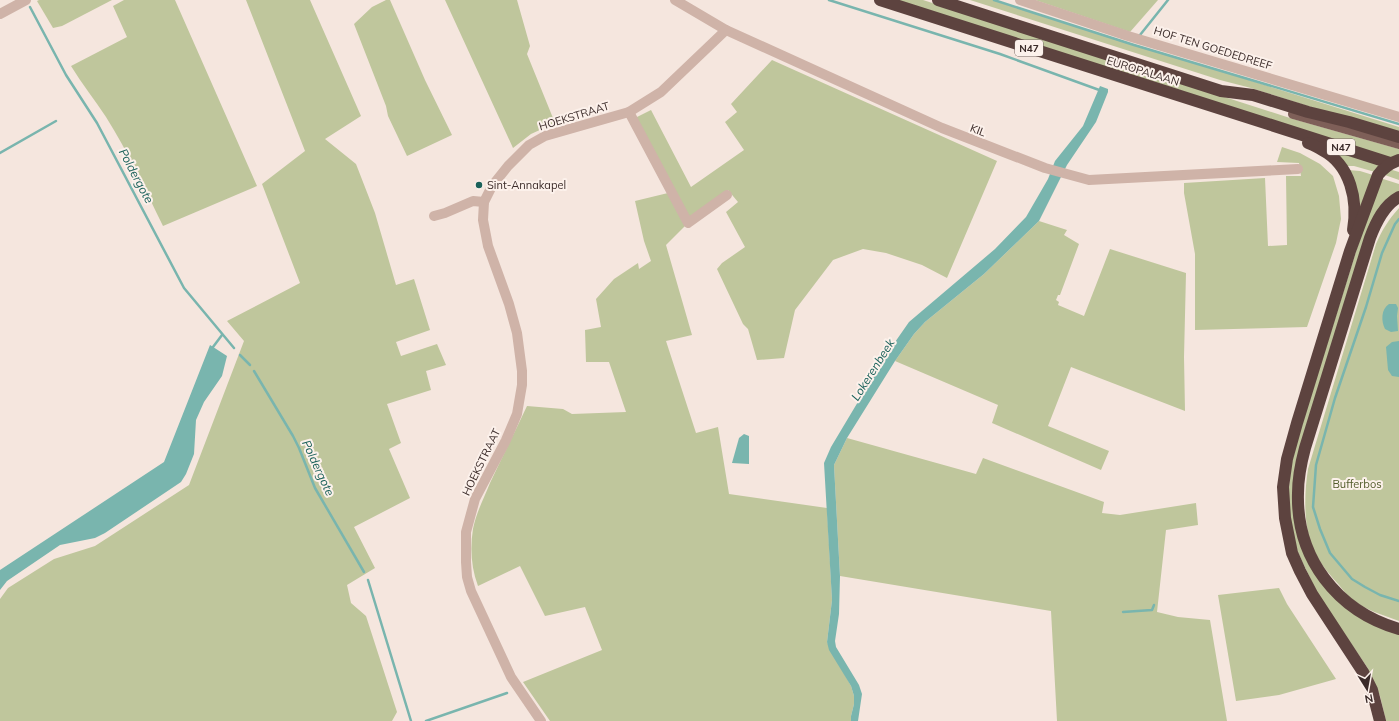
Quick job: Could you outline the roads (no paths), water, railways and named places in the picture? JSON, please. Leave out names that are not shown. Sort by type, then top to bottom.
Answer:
[{"type":"highway","name":"EUROPALAAN","points":[[880,0],[1396,163]]},
{"type":"highway","name":"EUROPALAAN","points":[[938,0],[1221,91]]},
{"type":"highway","points":[[1221,91],[1253,95],[1399,137]]},
{"type":"highway","points":[[1293,131],[1307,142],[1323,150],[1333,158],[1341,167],[1350,182],[1354,197],[1355,216],[1350,251]]},
{"type":"highway","points":[[1380,721],[1372,690],[1363,672],[1312,594],[1292,553],[1285,518],[1283,487],[1287,459],[1296,423],[1350,251],[1374,182],[1383,168],[1396,163]]},
{"type":"highway","points":[[1399,197],[1387,206],[1375,223],[1305,448],[1301,464],[1298,493],[1300,521],[1307,548],[1326,582],[1337,594],[1363,615],[1399,629]]},
{"type":"main road","name":"EUROPALAAN","points":[[1221,91],[1307,118],[1361,132],[1399,144]]},
{"type":"street","points":[[0,14],[26,0]]},
{"type":"street","name":"KIL","points":[[675,0],[726,30],[942,128],[1052,170],[1089,180],[1298,169]]},
{"type":"street","name":"HOF TEN GOEDEDREEF","points":[[1020,0],[1128,36],[1399,117]]},
{"type":"street","name":"HOEKSTRAAT","points":[[541,721],[511,677],[471,591],[466,570],[466,532],[475,499],[506,440],[517,414],[522,386],[521,357],[517,333],[509,304],[488,246],[483,220],[484,202],[492,186],[508,166],[529,145],[545,136],[629,112],[661,92],[726,30]]},
{"type":"street","points":[[629,112],[688,223],[727,196]]},
{"type":"street","points":[[434,216],[473,201],[484,202]]},
{"type":"water","points":[[1100,86],[1108,89],[1108,92],[1096,122],[1067,165],[1039,221],[984,274],[925,322],[914,334],[895,361],[847,438],[834,465],[840,576],[839,614],[835,641],[836,647],[859,685],[862,694],[858,721],[851,721],[854,696],[851,686],[829,650],[827,642],[832,600],[824,463],[831,447],[886,355],[909,322],[995,249],[1026,217],[1048,179],[1055,161],[1083,126]]},
{"type":"water","points":[[1389,304],[1396,304],[1398,308],[1398,331],[1391,332],[1385,329],[1384,326],[1382,319],[1383,312]]},
{"type":"water","points":[[1399,341],[1399,377],[1392,376],[1388,370],[1386,347],[1392,342]]},
{"type":"water","points":[[210,345],[227,356],[222,376],[204,402],[196,420],[194,454],[181,482],[105,533],[95,538],[60,545],[7,581],[0,590],[0,570],[164,462]]},
{"type":"water","points":[[744,434],[749,436],[749,464],[732,463],[739,438]]},
{"type":"waterway","points":[[829,0],[1000,54],[1102,91]]},
{"type":"waterway","points":[[994,0],[1134,45],[1399,124]]},
{"type":"waterway","name":"Lokerenbeek","points":[[1140,35],[1168,0]]},
{"type":"waterway","name":"Poldergote","points":[[30,7],[66,75],[97,123],[184,288],[234,348]]},
{"type":"waterway","points":[[0,153],[56,121]]},
{"type":"waterway","points":[[1399,219],[1395,224],[1382,253],[1366,307],[1335,398],[1316,465],[1313,507],[1330,553],[1352,579],[1380,595],[1399,601]]},
{"type":"waterway","points":[[213,347],[222,335]]},
{"type":"waterway","name":"Poldergote","points":[[240,355],[250,365]]},
{"type":"waterway","name":"Poldergote","points":[[254,371],[293,436],[315,488],[364,572]]},
{"type":"waterway","name":"Poldergote","points":[[368,580],[411,721]]},
{"type":"waterway","points":[[1123,612],[1152,610],[1154,605]]},
{"type":"waterway","name":"Poldergote","points":[[426,721],[507,693]]},
{"type":"place","name":"Sint-Annakapel","points":[[479,185]]},
{"type":"park label","name":"Bufferbos","points":[[1357,484]]}]
